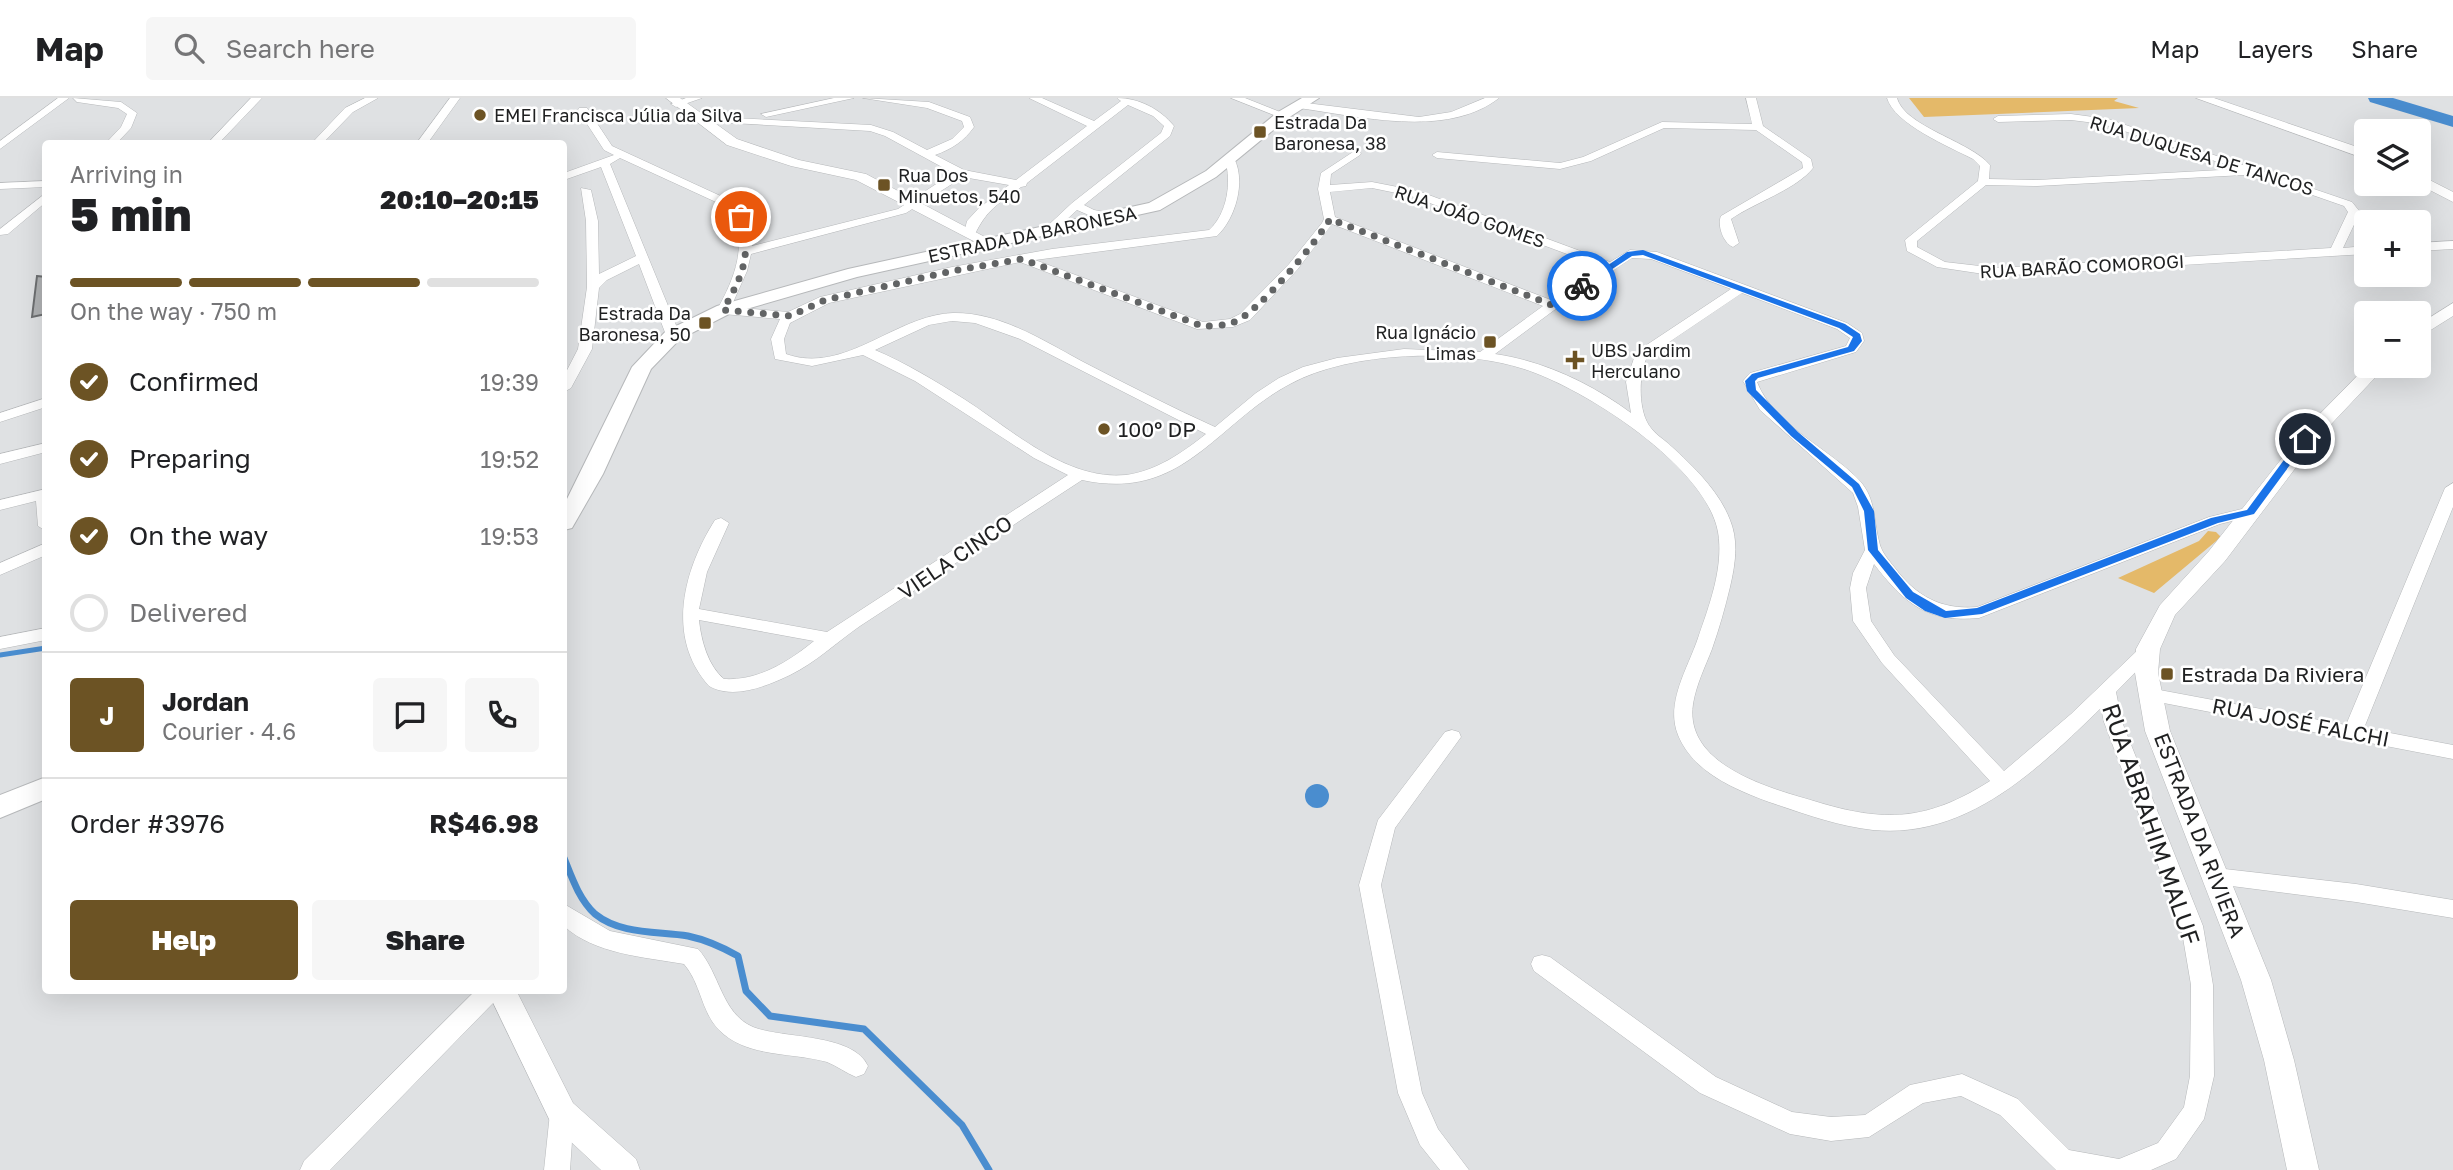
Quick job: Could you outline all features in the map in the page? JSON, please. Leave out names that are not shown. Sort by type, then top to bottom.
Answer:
[{"type":"main road","name":"ESTRADA DA BARONESA","points":[[567,518],[593,474],[642,367],[673,335],[723,310],[854,273],[1047,232],[1167,202],[1230,160],[1283,114],[1312,98]]},
{"type":"main road","points":[[0,807],[42,789]]},
{"type":"street","points":[[0,146],[62,100],[78,98],[121,106],[132,113],[126,128],[114,140]]},
{"type":"street","points":[[216,140],[257,98]]},
{"type":"street","points":[[321,140],[349,110],[373,98]]},
{"type":"street","points":[[424,140],[455,98]]},
{"type":"street","points":[[674,101],[698,98]]},
{"type":"street","points":[[746,119],[849,98]]},
{"type":"street","points":[[868,98],[929,104],[966,119],[969,127],[967,132],[945,147],[927,154]]},
{"type":"street","points":[[1034,98],[1095,126]]},
{"type":"street","points":[[1236,98],[1283,114]]},
{"type":"street","points":[[1298,105],[1419,120],[1453,114],[1494,98]]},
{"type":"street","points":[[1751,98],[1758,127]]},
{"type":"street","points":[[1892,98],[1895,105],[1912,121],[1977,157],[1985,165],[1983,182],[2080,181],[2255,171]]},
{"type":"street","points":[[2202,98],[2354,151]]},
{"type":"street","points":[[970,233],[973,221],[982,211],[1022,184],[1125,99],[1166,120],[1169,126],[1166,134],[1076,205],[1047,232]]},
{"type":"street","points":[[674,101],[732,142],[796,163],[861,177],[990,244]]},
{"type":"street","points":[[583,110],[600,139],[622,156],[645,163],[734,206],[741,217],[748,251],[736,286],[723,310],[790,316]]},
{"type":"street","name":"RUA DUQUESA DE TANCOS","points":[[1998,120],[2071,117],[2104,121],[2348,204],[2354,212],[2353,219],[2344,228],[2335,252]]},
{"type":"street","points":[[698,118],[871,128],[890,134],[961,173],[1022,184]]},
{"type":"street","points":[[1437,155],[1560,166],[1587,159],[1662,125],[1758,127],[1807,161],[1808,168],[1725,218],[1725,226],[1733,243]]},
{"type":"street","points":[[1022,259],[1202,326],[1233,323],[1252,310],[1293,267],[1330,219],[1324,189],[1326,173],[1356,153]]},
{"type":"street","points":[[567,176],[622,156]]},
{"type":"street","name":"ESTRADA DA BARONESA","points":[[790,316],[813,303],[952,271],[1213,233],[1221,228],[1227,215],[1234,170],[1230,160]]},
{"type":"street","points":[[604,162],[673,335]]},
{"type":"street","points":[[748,251],[867,222],[911,205],[961,173]]},
{"type":"street","name":"RUA BARÃO COMOROGI","points":[[1983,182],[1912,240],[1911,248],[1922,258],[1939,265],[1961,270],[1997,272],[2354,251]]},
{"type":"street","points":[[0,186],[42,184]]},
{"type":"street","name":"RUA JOÃO GOMES","points":[[1324,189],[1372,185],[1414,193],[1612,267]]},
{"type":"street","points":[[2431,185],[2453,198]]},
{"type":"street","points":[[567,382],[585,349],[593,287],[592,221],[585,190]]},
{"type":"street","points":[[4,232],[42,199]]},
{"type":"street","points":[[1076,205],[1091,213],[1116,216]]},
{"type":"street","points":[[1330,219],[1552,305]]},
{"type":"street","points":[[2431,246],[2453,245]]},
{"type":"street","points":[[1485,355],[1552,305],[1630,254],[1653,255],[1842,326],[1857,336],[1851,349],[1769,370],[1750,381],[1752,391],[1766,407],[1856,486],[1869,511],[1873,550],[1861,573],[1858,588],[1862,621],[1888,659],[2004,783]]},
{"type":"street","points":[[593,287],[603,277],[644,257]]},
{"type":"street","points":[[1642,426],[1632,387],[1632,370],[1641,355],[1741,288]]},
{"type":"street","points":[[2431,324],[2453,308]]},
{"type":"street","points":[[790,316],[781,325],[776,342],[780,356],[794,362],[810,364],[864,350],[896,331],[926,320],[959,317],[998,323],[1155,405],[1217,434]]},
{"type":"street","points":[[864,350],[916,376],[1054,463],[1079,475],[1099,479],[1131,480],[1161,472],[1199,450],[1287,379],[1321,366],[1358,359],[1414,354],[1485,355],[1557,376],[1596,395],[1642,426],[1710,497],[1723,521],[1728,550],[1725,575],[1686,695],[1684,727],[1695,747],[1718,769],[1748,786],[1798,804],[1865,821],[1940,817],[2004,783],[2107,691],[2148,650]]},
{"type":"street","name":"ESTRADA DA RIVIERA","points":[[2303,1170],[2283,1074],[2261,995],[2216,876],[2168,763],[2149,694],[2148,650],[2169,608],[2217,556],[2320,420],[2343,394],[2362,378]]},
{"type":"street","points":[[0,418],[42,403]]},
{"type":"street","points":[[0,459],[42,448]]},
{"type":"street","name":"VIELA CINCO","points":[[691,612],[690,632],[711,678],[716,684],[725,686],[748,683],[786,669],[816,652],[829,638],[903,593],[1079,475]]},
{"type":"street","points":[[2353,732],[2452,494]]},
{"type":"street","points":[[0,505],[42,495]]},
{"type":"street","points":[[1873,550],[1910,595],[1929,608],[1945,614],[1963,615],[1995,606],[2215,520],[2250,512]]},
{"type":"street","points":[[721,523],[694,584],[691,612],[829,638]]},
{"type":"street","points":[[0,562],[40,551]]},
{"type":"street","points":[[0,570],[40,551]]},
{"type":"street","points":[[0,643],[42,635]]},
{"type":"street","name":"RUA ABRAHIM MALUF","points":[[2107,691],[2113,722],[2192,926],[2202,985],[2202,1076],[2195,1111],[2167,1151],[2122,1170]]},
{"type":"street","name":"RUA JOSÉ FALCHI","points":[[2149,694],[2453,752]]},
{"type":"street","points":[[1452,737],[1385,827],[1370,885],[1410,1093],[1429,1137],[1456,1170]]},
{"type":"street","points":[[2216,876],[2356,893],[2453,909]]},
{"type":"street","points":[[567,917],[601,936],[690,956],[701,966],[718,1014],[742,1033],[820,1048],[845,1058],[856,1066]]},
{"type":"street","points":[[1542,964],[1708,1085],[1790,1123],[1831,1129],[1869,1126],[1918,1093],[1962,1085],[2009,1107],[2063,1161],[2116,1170]]},
{"type":"street","points":[[313,1170],[487,994]]},
{"type":"street","points":[[503,994],[562,1112],[624,1170]]},
{"type":"street","points":[[557,1170],[562,1112]]},
{"type":"shaded area","points":[[1909,98],[2118,98],[2114,101],[2139,108],[1924,117]]},
{"type":"shaded area","points":[[2208,531],[2216,532],[2221,537],[2154,593],[2118,578],[2199,541]]},
{"type":"water","points":[[1317,784],[1325,788],[1329,796],[1325,804],[1317,808],[1309,804],[1305,796],[1309,788]]},
{"type":"building","points":[[37,276],[42,277],[42,315],[32,317]]},
{"type":"waterway","points":[[2376,98],[2453,122]]},
{"type":"waterway","points":[[0,655],[42,649]]},
{"type":"waterway","points":[[567,866],[585,902],[605,921],[628,929],[695,938],[738,956],[746,991],[770,1016],[864,1029],[962,1125],[989,1170]]},
{"type":"way so far","points":[[741,217],[748,251],[736,286],[723,310],[762,315],[790,316],[813,303],[825,300],[985,264],[1022,259],[1202,326],[1218,326],[1245,317],[1293,267],[1330,219],[1552,305],[1582,286]]},
{"type":"place","name":"EMEI Francisca Júlia da Silva","points":[[480,115]]},
{"type":"place","name":"Estrada Da Baronesa, 38","points":[[1260,132]]},
{"type":"place","name":"Rua Dos Minuetos, 540","points":[[884,185]]},
{"type":"place","name":"Estrada Da Baronesa, 50","points":[[705,323]]},
{"type":"place","name":"Rua Ignácio Limas","points":[[1490,342]]},
{"type":"place","name":"UBS Jardim Herculano","points":[[1575,360]]},
{"type":"place","name":"100º DP","points":[[1104,429]]},
{"type":"place","name":"Estrada Da Riviera","points":[[2167,674]]},
{"type":"route","points":[[1582,286],[1630,254],[1643,253],[1842,326],[1857,336],[1851,349],[1755,376],[1750,381],[1752,391],[1794,434],[1856,486],[1869,511],[1873,550],[1910,595],[1929,608],[1945,614],[1979,612],[2215,520],[2250,512],[2305,439]]}]
